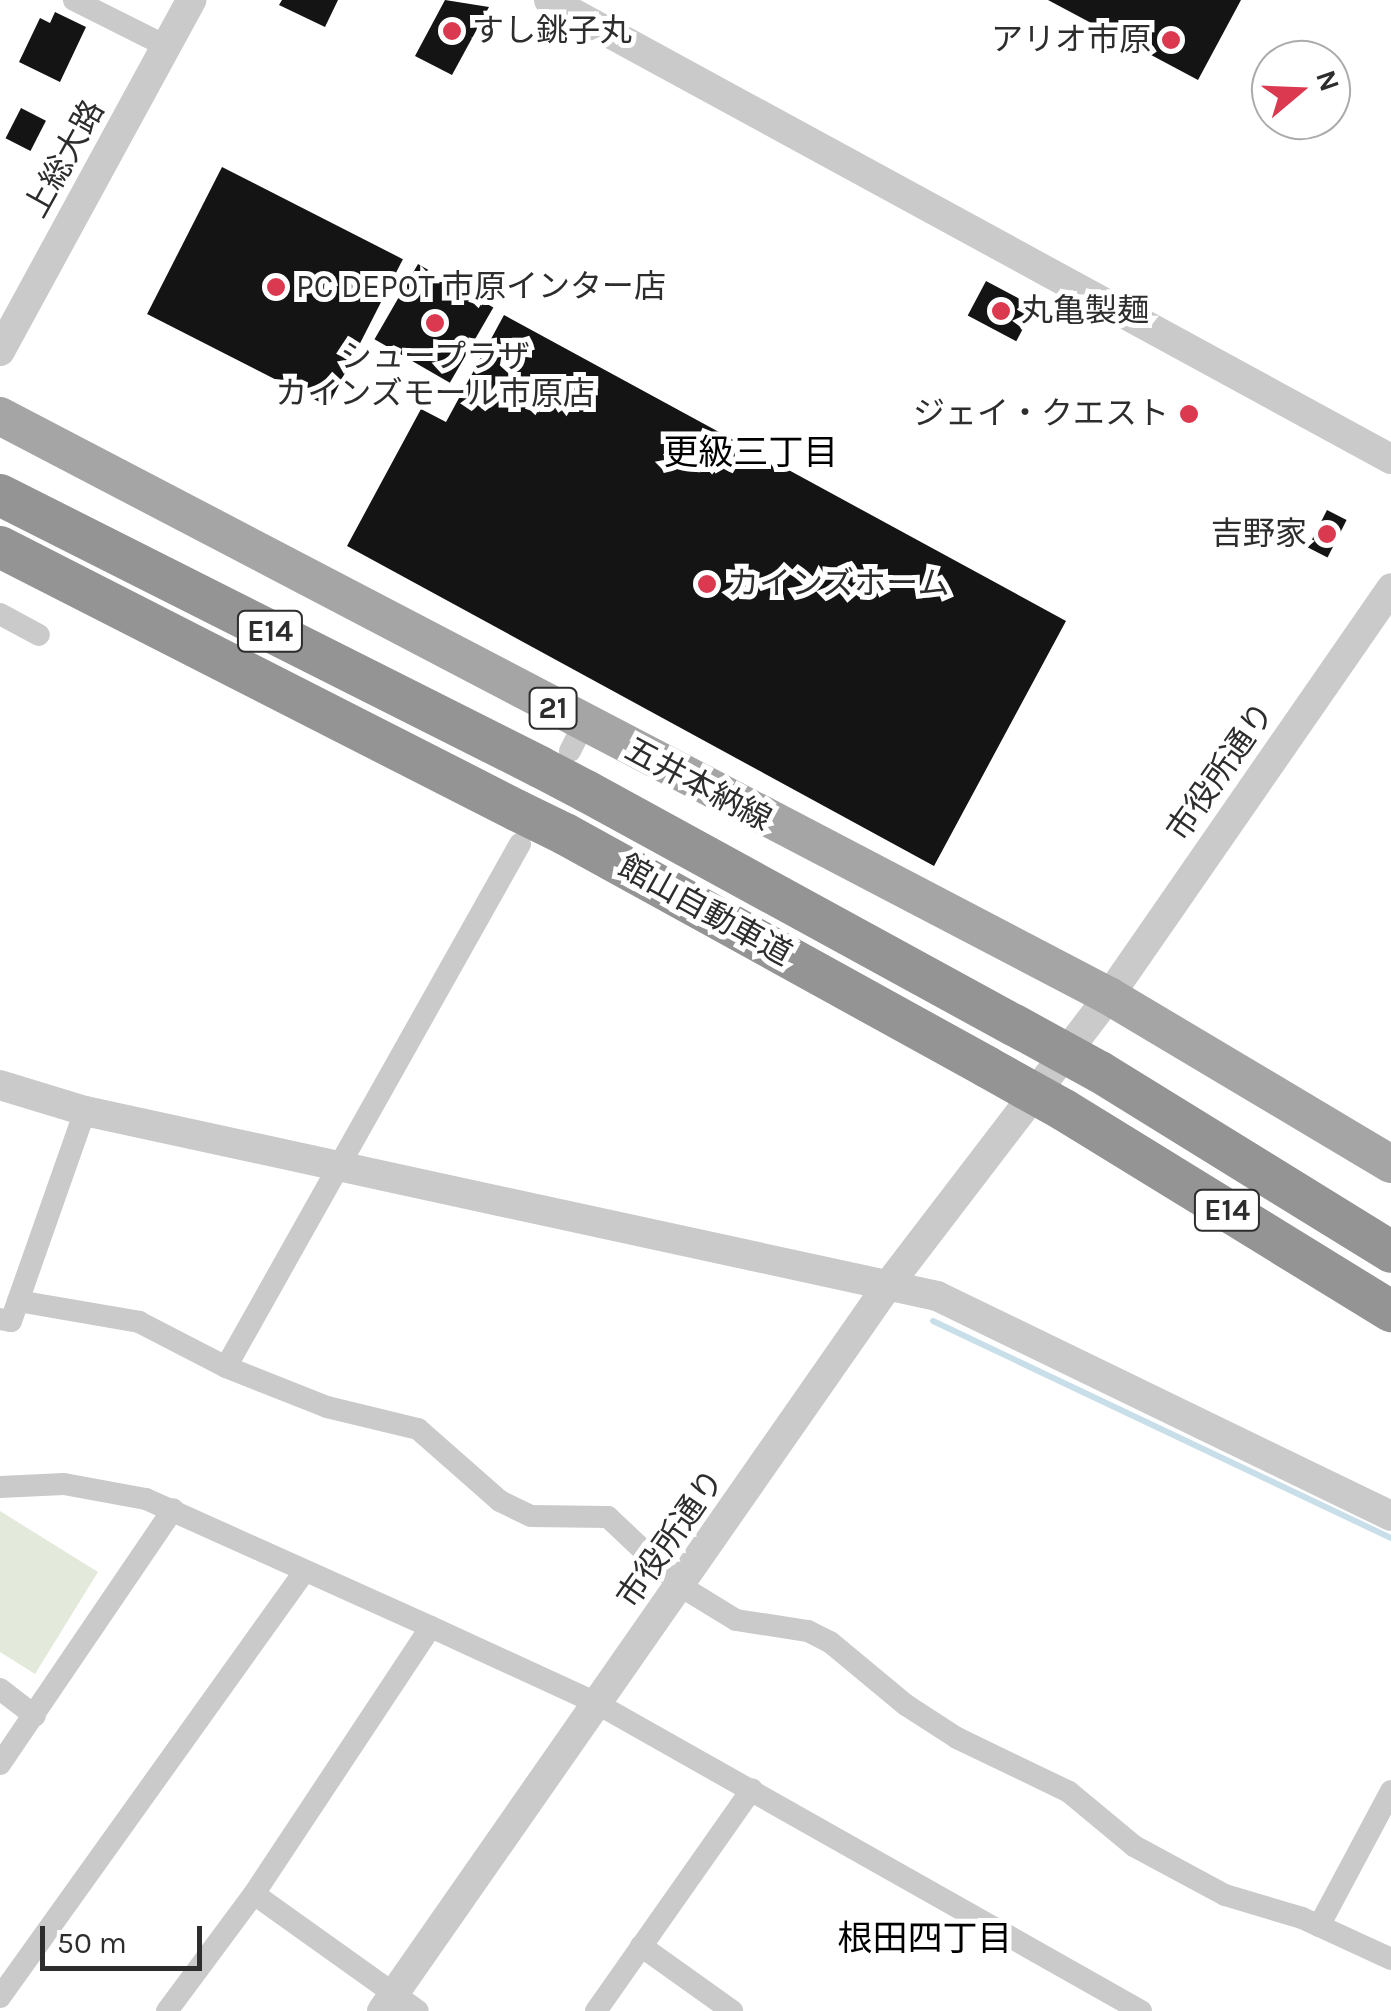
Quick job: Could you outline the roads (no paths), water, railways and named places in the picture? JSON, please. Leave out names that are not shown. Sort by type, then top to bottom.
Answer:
[{"type":"highway","name":"館山自動車道","points":[[0,495],[564,747],[586,792],[1100,1072],[1391,1252]]},
{"type":"highway","name":"館山自動車道","points":[[0,547],[519,828],[565,834],[987,1067],[1044,1111],[1391,1311]]},
{"type":"main road","name":"五井本納線","points":[[0,416],[564,747],[1108,996],[1391,1164]]},
{"type":"street","points":[[74,0],[166,46]]},
{"type":"street","name":"上総大路","points":[[0,351],[191,0]]},
{"type":"street","points":[[549,0],[1391,460]]},
{"type":"street","name":"市役所通り","points":[[397,2006],[596,1703],[682,1587],[886,1288],[1044,1111],[1108,996],[1391,588]]},
{"type":"street","points":[[0,614],[39,635]]},
{"type":"street","points":[[226,1368],[342,1162],[519,828]]},
{"type":"street","points":[[0,1085],[85,1111],[342,1162],[886,1288],[937,1296],[1391,1516]]},
{"type":"street","points":[[0,1319],[11,1321],[85,1111]]},
{"type":"street","points":[[18,1301],[139,1322],[226,1368],[327,1408],[418,1429],[500,1500],[532,1516],[608,1517],[682,1587],[736,1620],[820,1636],[906,1705],[957,1738],[1069,1792],[1134,1846],[1225,1895],[1319,1926],[1391,1958]]},
{"type":"street","points":[[0,1487],[93,1486],[173,1509],[304,1572],[431,1626],[596,1703],[752,1790],[1094,2000],[1141,2011]]},
{"type":"street","points":[[0,1764],[173,1509]]},
{"type":"street","points":[[0,1997],[304,1572]]},
{"type":"street","points":[[167,2011],[254,1894],[431,1626]]},
{"type":"street","points":[[0,1689],[34,1716]]},
{"type":"street","points":[[596,2011],[752,1790]]},
{"type":"street","points":[[1319,1926],[1391,1791]]},
{"type":"street","points":[[254,1894],[397,2006]]},
{"type":"street","points":[[641,1946],[732,2011]]},
{"type":"waterway","points":[[933,1321],[1391,1538]]},
{"type":"place","name":"すし銚子丸","points":[[452,31]]},
{"type":"place","name":"アリオ市原","points":[[1171,40]]},
{"type":"place","name":"PC DEPOT 市原インター店","points":[[276,287]]},
{"type":"place","name":"丸亀製麺","points":[[1001,311]]},
{"type":"place","name":"シュープラザ カインズモール市原店","points":[[435,323]]},
{"type":"place","name":"ジェイ・クエスト","points":[[1189,414]]},
{"type":"place","name":"吉野家","points":[[1327,534]]},
{"type":"place","name":"カインズホーム","points":[[707,584]]},
{"type":"district","name":"更級三丁目","points":[[751,453]]},
{"type":"district","name":"根田四丁目","points":[[925,1939]]}]
